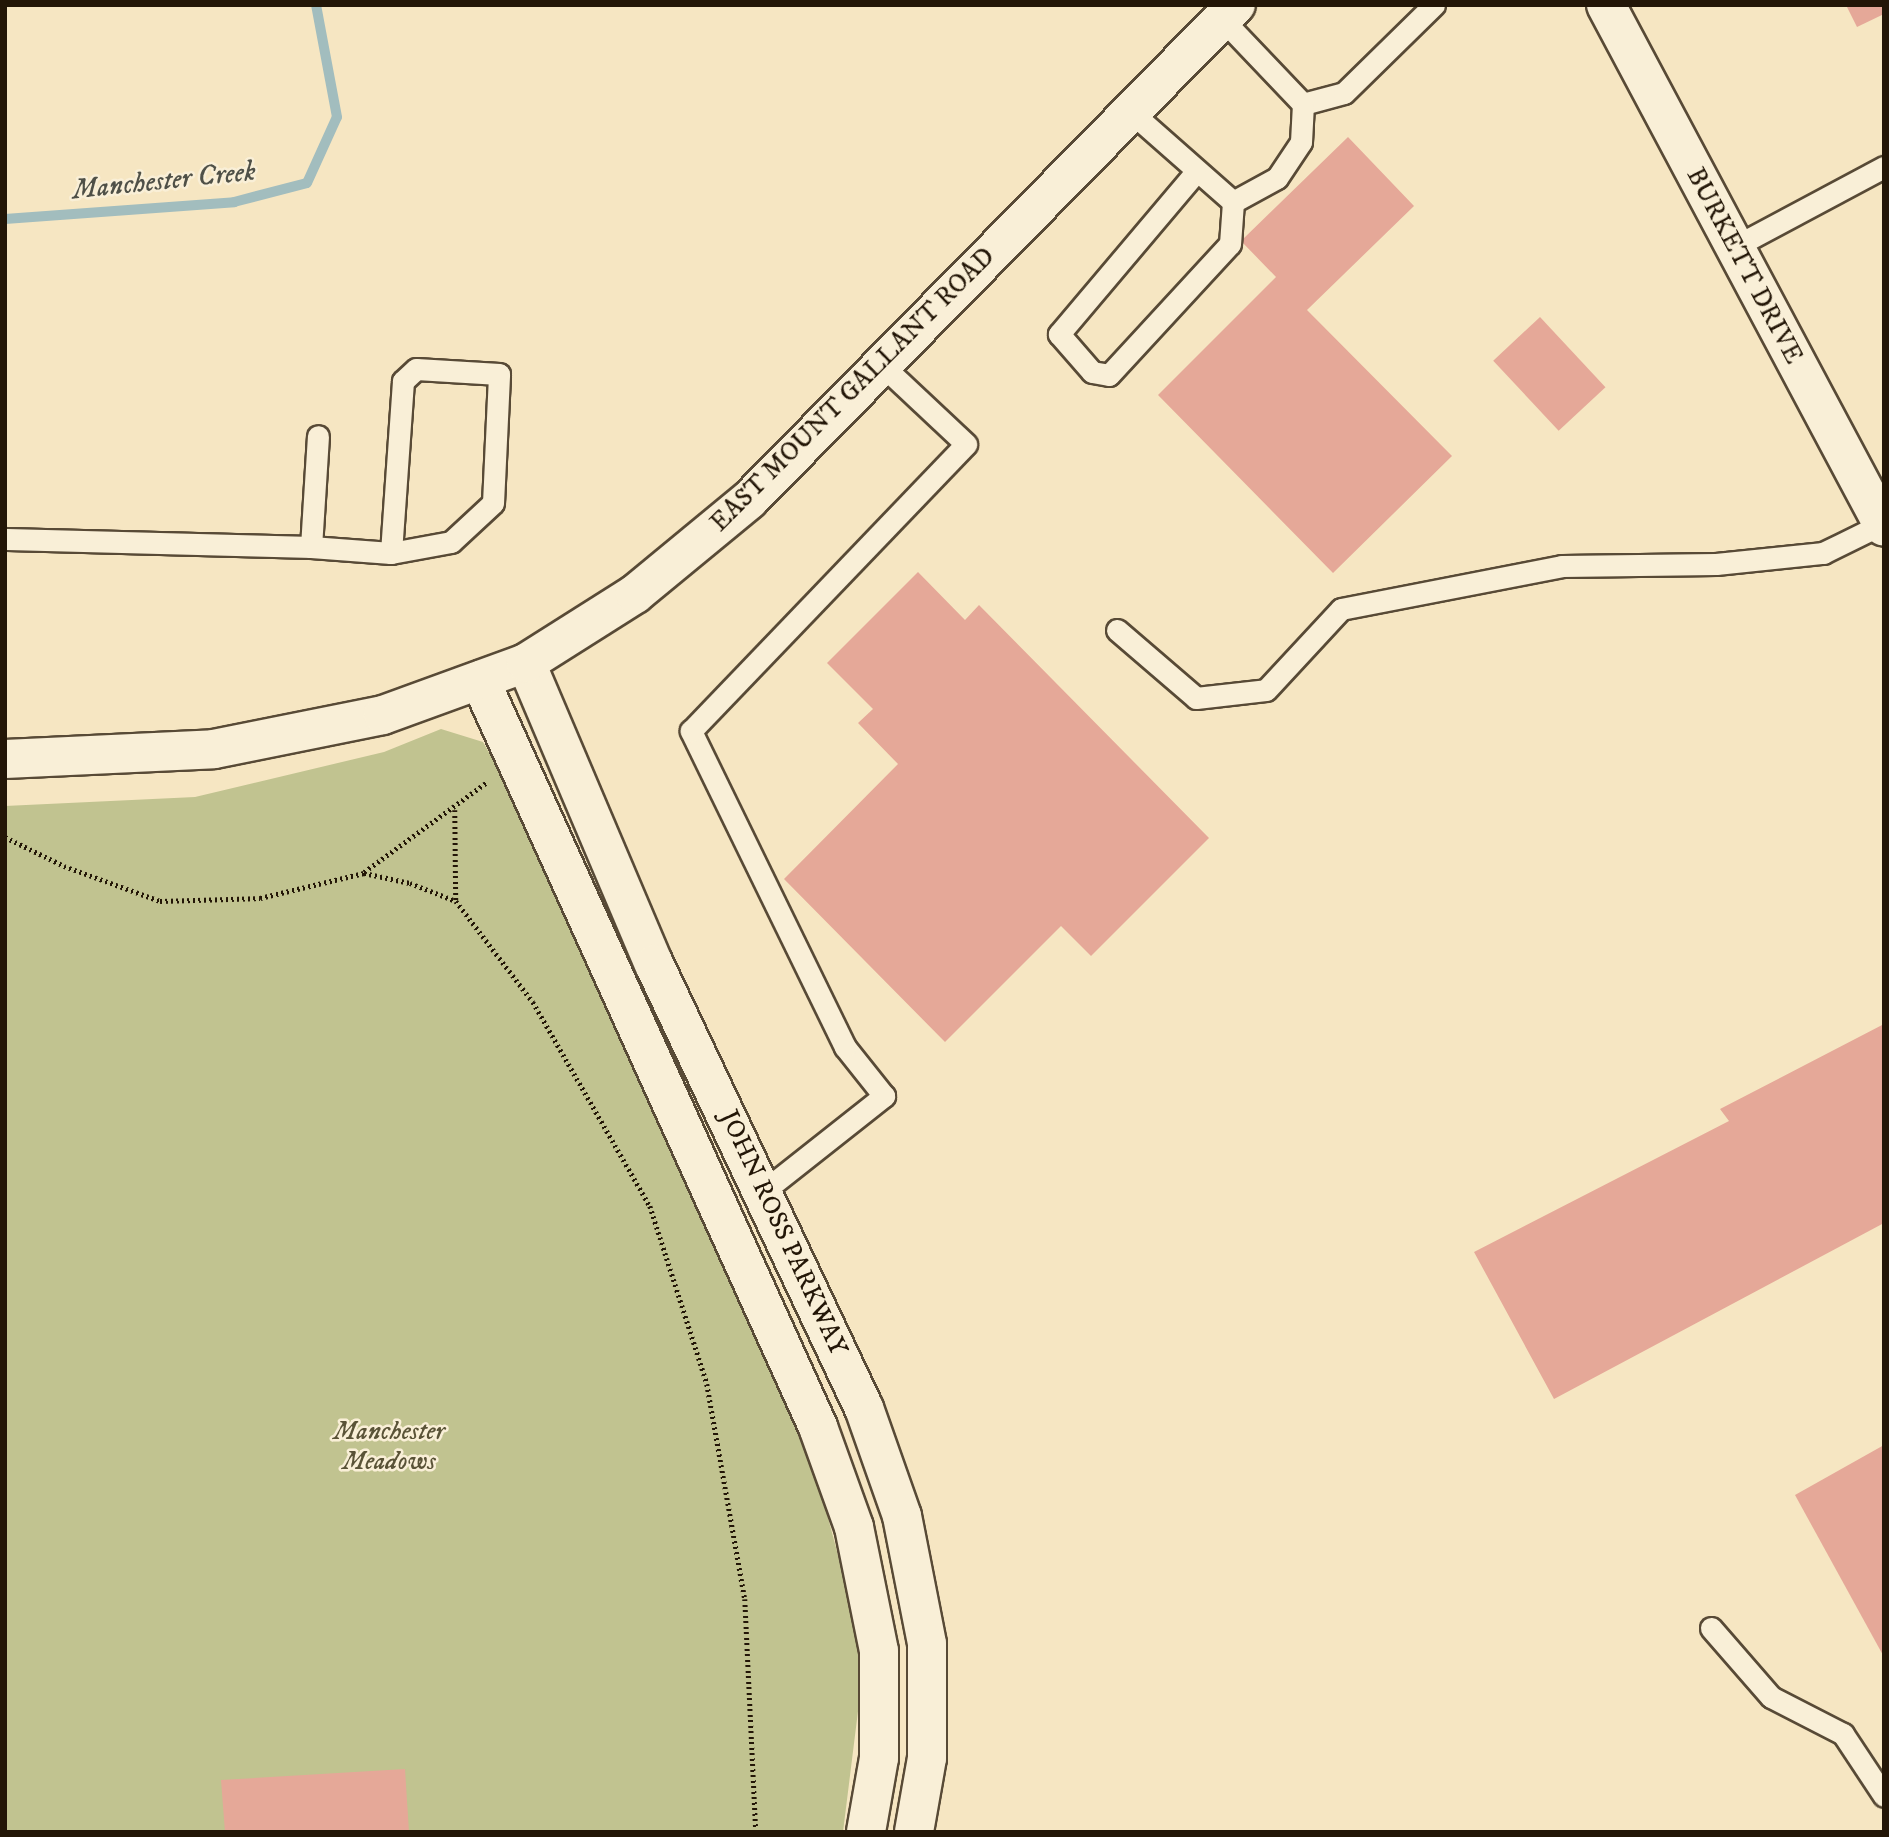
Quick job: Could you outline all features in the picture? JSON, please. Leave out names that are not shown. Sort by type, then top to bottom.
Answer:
[{"type":"street","name":"BURKETT DRIVE","points":[[1606,5],[1883,525]]},
{"type":"street","name":"EAST MOUNT GALLANT ROAD","points":[[5,758],[214,749],[383,715],[526,663],[635,594],[749,500],[1229,12]]},
{"type":"street","name":"JOHN ROSS PARKWAY","points":[[526,663],[654,964],[765,1190],[864,1408],[902,1516],[927,1644],[927,1758],[914,1832]]},
{"type":"street","name":"JOHN ROSS PARKWAY","points":[[480,680],[513,759],[818,1427],[854,1527],[879,1651],[879,1758],[866,1832]]},
{"type":"lane","points":[[1303,104],[1344,93],[1434,5]]},
{"type":"lane","points":[[1229,12],[1303,104],[1301,142],[1278,178],[1233,202]]},
{"type":"lane","points":[[1131,112],[1195,173],[1233,202]]},
{"type":"lane","points":[[1734,247],[1884,167]]},
{"type":"lane","points":[[1195,173],[1059,334],[1092,372],[1109,375],[1230,244],[1233,202]]},
{"type":"lane","points":[[765,1190],[884,1096],[845,1047],[691,731],[966,444],[882,365]]},
{"type":"lane","points":[[5,539],[391,552],[451,542],[493,503],[499,373],[416,369],[403,382],[391,552]]},
{"type":"lane","points":[[311,548],[318,436]]},
{"type":"lane","points":[[1117,630],[1196,698],[1266,690],[1341,609],[1562,566],[1716,564],[1823,553],[1883,525]]},
{"type":"lane","points":[[1711,1628],[1770,1697],[1843,1734],[1884,1796]]},
{"type":"path","points":[[5,837],[64,866],[160,901],[260,898],[364,873],[456,809],[513,759]]},
{"type":"path","points":[[456,809],[456,901]]},
{"type":"path","points":[[364,873],[456,901],[533,1002],[654,1219],[707,1384],[745,1599],[756,1832]]},
{"type":"green space","name":"Manchester Meadows","points":[[441,729],[483,742],[514,796],[807,1440],[865,1655],[843,1832],[5,1832],[5,806],[195,797],[384,752]]},
{"type":"building","points":[[1846,5],[1884,5],[1884,14],[1857,27]]},
{"type":"building","points":[[1348,137],[1414,206],[1307,310],[1452,456],[1333,573],[1158,395],[1276,277],[1241,241]]},
{"type":"building","points":[[1540,317],[1605,387],[1559,431],[1493,361]]},
{"type":"building","points":[[918,572],[965,620],[979,605],[1209,838],[1091,956],[1061,926],[945,1042],[784,879],[898,764],[858,723],[873,709],[827,663]]},
{"type":"building","points":[[1884,1024],[1884,1223],[1554,1399],[1474,1252],[1729,1121],[1720,1109]]},
{"type":"building","points":[[1884,1445],[1884,1657],[1795,1495]]},
{"type":"building","points":[[405,1769],[409,1832],[225,1832],[221,1780]]},
{"type":"waterway","name":"Manchester Creek","points":[[5,219],[234,202],[307,183],[337,117],[316,5]]}]
